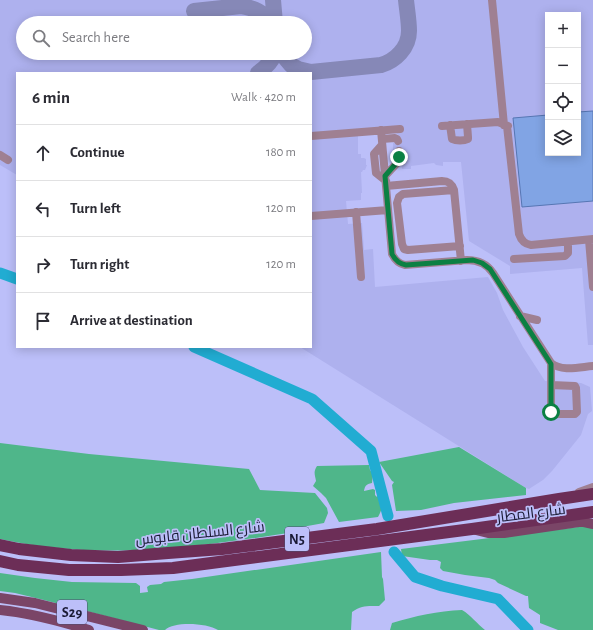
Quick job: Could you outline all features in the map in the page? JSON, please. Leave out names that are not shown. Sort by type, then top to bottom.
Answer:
[{"type":"highway","name":"شارع السلطان قابوس","points":[[0,545],[19,549],[70,555],[118,557],[168,554],[222,549],[377,529],[593,494]]},
{"type":"highway","name":"شارع السلطان قابوس","points":[[0,561],[69,570],[173,568],[593,512]]},
{"type":"main road","name":"شارع المطار","points":[[472,529],[496,533],[579,522],[593,524]]},
{"type":"main road","name":"S29","points":[[0,598],[35,603],[143,630]]},
{"type":"main road","name":"S29","points":[[0,610],[43,617],[90,630]]},
{"type":"lane","points":[[492,0],[521,240],[525,244],[531,245],[591,239],[593,287]]},
{"type":"lane","points":[[467,124],[468,139],[452,139],[446,126],[467,124],[498,122],[508,126]]},
{"type":"lane","points":[[312,136],[400,129]]},
{"type":"lane","points":[[381,130],[392,254],[396,260],[402,264],[409,265],[473,260],[487,266],[551,364],[551,412],[575,414],[575,386],[552,385]]},
{"type":"lane","points":[[382,142],[395,138],[398,141]]},
{"type":"lane","points":[[386,181],[399,160],[399,151]]},
{"type":"lane","points":[[0,155],[8,160]]},
{"type":"lane","points":[[386,181],[442,180],[451,184],[454,190],[461,261]]},
{"type":"lane","points":[[454,190],[401,195],[397,200],[400,232],[402,246],[406,250],[460,246]]},
{"type":"lane","points":[[312,216],[388,210]]},
{"type":"lane","points":[[356,212],[361,277]]},
{"type":"lane","points":[[390,232],[400,232]]},
{"type":"lane","points":[[514,259],[566,255],[568,253],[568,242]]},
{"type":"lane","points":[[538,244],[539,258]]},
{"type":"lane","points":[[520,316],[537,320]]},
{"type":"lane","points":[[544,353],[552,348]]},
{"type":"lane","points":[[551,364],[563,369],[593,366]]},
{"type":"lane","points":[[559,499],[593,487]]},
{"type":"shaded area","points":[[0,0],[593,0],[593,345],[588,345],[582,268],[510,274],[510,266],[469,241],[461,162],[443,162],[443,166],[436,165],[434,163],[411,166],[411,169],[402,169],[400,150],[393,150],[393,143],[399,143],[399,136],[396,132],[358,135],[358,154],[361,154],[361,158],[366,159],[367,165],[365,170],[361,172],[361,200],[346,201],[348,224],[362,223],[364,250],[373,249],[375,287],[488,277],[497,293],[503,310],[523,347],[545,381],[581,383],[590,387],[592,411],[588,414],[581,435],[552,471],[543,480],[529,489],[302,348],[312,348],[312,72],[16,72],[16,174],[0,165]]},
{"type":"green space","points":[[0,443],[89,454],[249,469],[260,490],[315,493],[327,508],[328,513],[324,523],[302,527],[302,531],[220,543],[159,549],[104,551],[69,549],[0,539]]},
{"type":"green space","points":[[459,447],[526,488],[526,495],[454,503],[421,510],[396,511],[392,485],[394,482],[379,462]]},
{"type":"green space","points":[[369,465],[373,474],[372,483],[366,486],[364,491],[373,489],[375,490],[375,495],[377,497],[380,495],[382,504],[378,517],[339,522],[326,498],[313,486],[316,481],[315,470],[317,466]]},
{"type":"green space","points":[[586,526],[593,529],[593,630],[558,630],[540,623],[540,615],[529,608],[528,596],[498,583],[495,580],[443,571],[440,568],[441,562],[437,560],[402,556],[401,549]]},
{"type":"green space","points":[[381,552],[385,600],[379,606],[362,607],[352,612],[351,630],[218,630],[206,626],[183,624],[169,627],[165,630],[159,630],[44,600],[0,591],[0,573],[72,582],[136,583],[140,586],[140,593],[148,592],[147,587],[150,585],[161,584],[164,582]]},
{"type":"green space","points":[[462,610],[485,630],[390,630],[392,623],[401,620],[435,613]]},
{"type":"building","points":[[593,111],[593,201],[522,207],[513,118],[545,115],[545,156],[581,156],[581,112]]},
{"type":"waterway","points":[[0,273],[16,279]]},
{"type":"waterway","points":[[196,348],[312,399],[371,451],[388,516]]},
{"type":"waterway","points":[[394,552],[415,577],[442,586],[498,599],[528,630]]},
{"type":"taxiway","points":[[273,0],[274,16]]},
{"type":"taxiway","points":[[311,72],[381,65],[396,57],[407,43],[409,31],[406,0]]},
{"type":"taxiway","points":[[194,11],[241,6],[258,11],[265,16]]},
{"type":"taxiway","points":[[259,72],[271,60]]},
{"type":"taxiway","points":[[287,60],[291,65],[298,69],[311,72]]},
{"type":"route","points":[[399,157],[399,160],[385,176],[392,254],[398,263],[406,265],[473,260],[487,266],[551,364],[551,412]]}]
